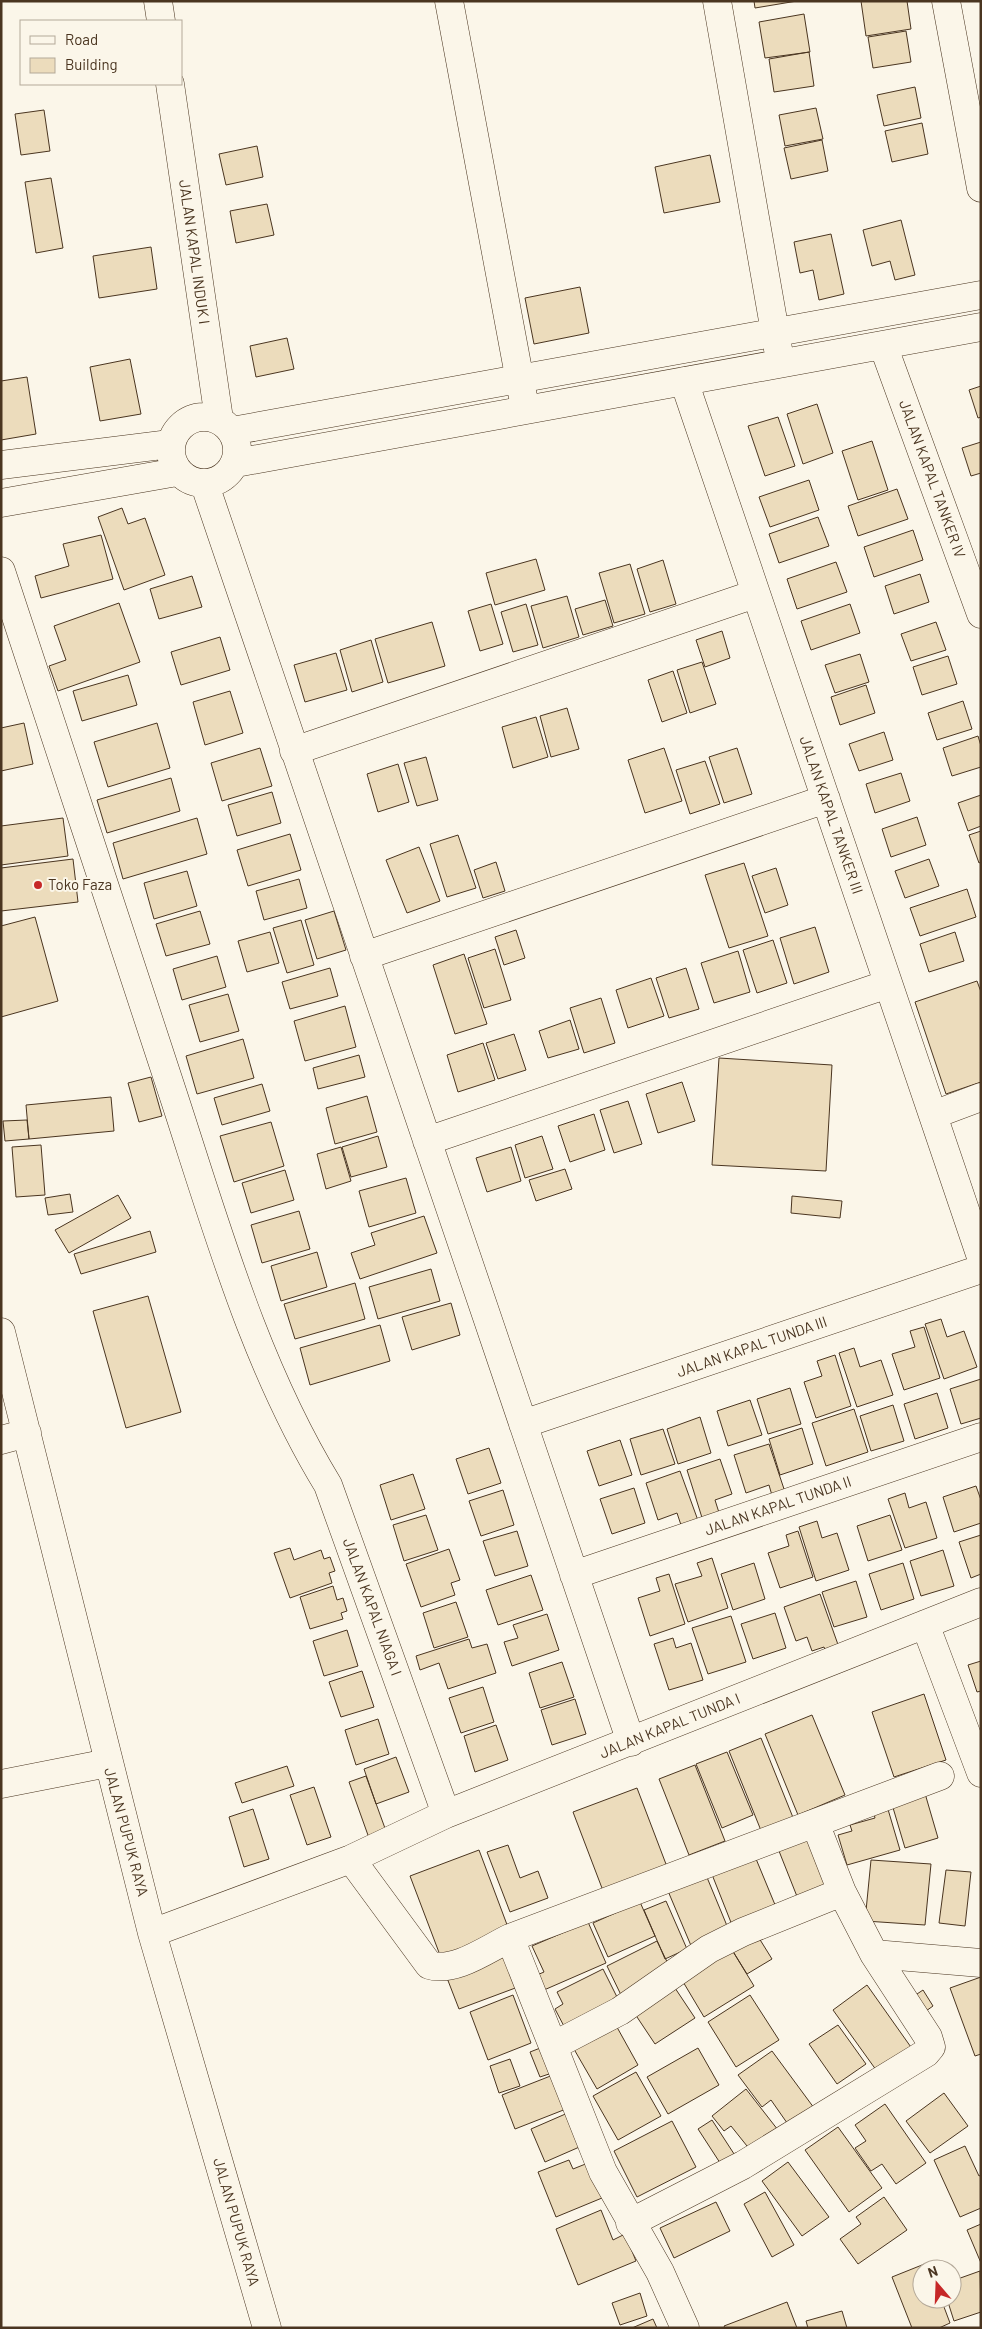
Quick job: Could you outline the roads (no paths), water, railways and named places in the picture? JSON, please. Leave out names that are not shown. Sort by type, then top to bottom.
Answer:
[{"type":"street","points":[[158,1],[161,20]]},
{"type":"street","points":[[449,1],[525,410]]},
{"type":"street","points":[[717,1],[780,364]]},
{"type":"street","points":[[946,1],[981,188]]},
{"type":"street","name":"JALAN KAPAL INDUK I","points":[[170,85],[225,425]]},
{"type":"street","points":[[981,295],[519,379],[225,425],[204,416],[188,420],[177,430],[170,444],[177,472],[189,482],[205,485],[224,479],[236,463],[981,327]]},
{"type":"street","name":"JALAN KAPAL TANKER IV","points":[[883,345],[981,614]]},
{"type":"street","name":"JALAN KAPAL TANKER III","points":[[684,381],[980,1256]]},
{"type":"street","points":[[225,425],[236,463]]},
{"type":"street","points":[[1,465],[170,444]]},
{"type":"street","points":[[1,503],[177,472]]},
{"type":"street","points":[[205,485],[631,1742]]},
{"type":"street","name":"JALAN KAPAL NIAGA I","points":[[1,571],[227,1259],[284,1407],[304,1446],[328,1486],[446,1814]]},
{"type":"street","points":[[294,751],[755,594]]},
{"type":"street","points":[[364,956],[826,800]]},
{"type":"street","points":[[427,1141],[888,984]]},
{"type":"street","points":[[932,1115],[981,1096]]},
{"type":"street","name":"JALAN KAPAL TUNDA III","points":[[523,1424],[980,1256]]},
{"type":"street","name":"JALAN PUPUK RAYA","points":[[1,1332],[14,1436],[108,1763],[152,1933],[267,2328]]},
{"type":"street","name":"JALAN KAPAL TUNDA II","points":[[574,1575],[981,1436]]},
{"type":"street","name":"JALAN KAPAL TUNDA I","points":[[152,1933],[356,1857],[446,1814],[981,1602]]},
{"type":"street","points":[[924,1624],[981,1773]]},
{"type":"street","points":[[1,1784],[108,1763]]},
{"type":"street","points":[[356,1857],[430,1966],[438,1968],[458,1964],[510,1938],[940,1776]]},
{"type":"street","points":[[630,2222],[742,2165],[926,2053],[931,2047],[928,2037],[874,1954],[842,1892],[815,1823]]},
{"type":"street","points":[[553,2046],[620,2011],[709,1949],[743,1932],[842,1892]]},
{"type":"street","points":[[510,1938],[603,2172],[660,2272],[685,2328]]},
{"type":"street","points":[[874,1954],[981,1963]]},
{"type":"place","name":"Toko Faza","points":[[38,885]]}]
